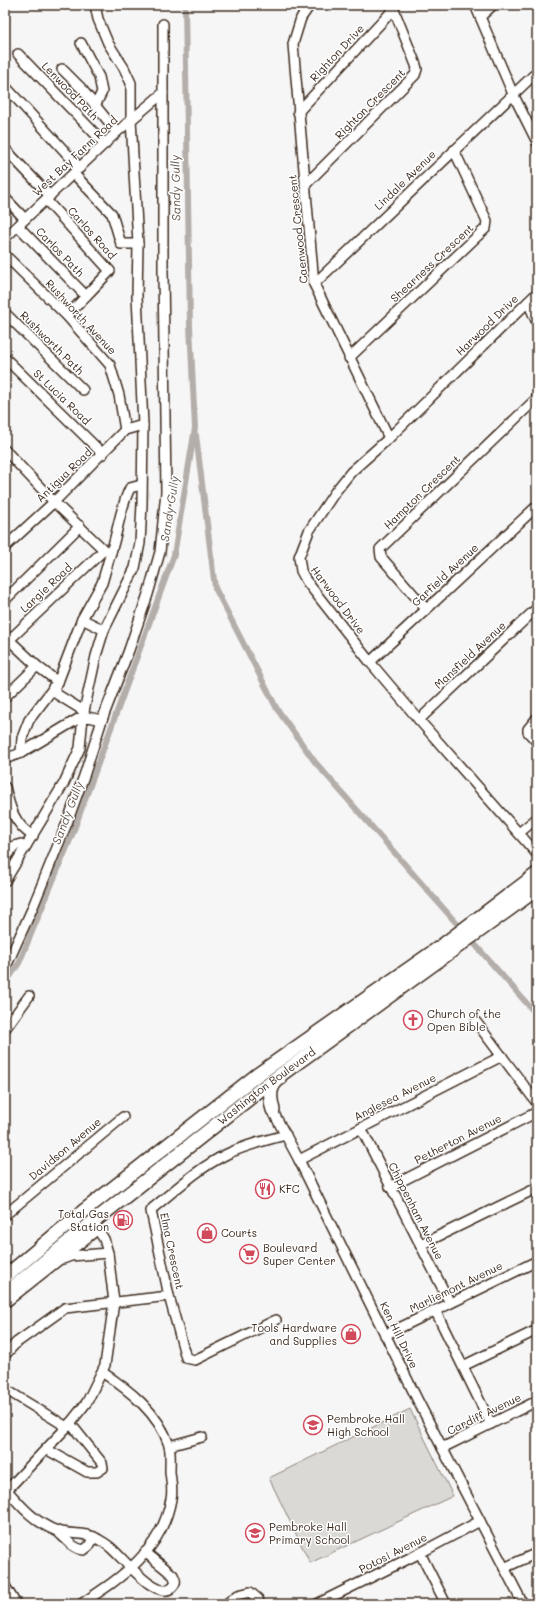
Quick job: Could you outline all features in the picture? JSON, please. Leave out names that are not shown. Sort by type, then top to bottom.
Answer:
[{"type":"highway","name":"Washington Boulevard","points":[[479,925],[537,874]]},
{"type":"highway","name":"Washington Boulevard","points":[[5,1294],[95,1226],[261,1089],[291,1068],[479,925],[537,889]]},
{"type":"highway","name":"Washington Boulevard","points":[[5,1277],[85,1210],[257,1075],[446,949]]},
{"type":"highway","points":[[273,1110],[271,1090],[276,1081],[291,1068]]},
{"type":"highway","points":[[233,1111],[254,1101],[264,1104],[273,1110]]},
{"type":"street","points":[[5,881],[64,783],[80,748],[83,713],[96,656],[104,630],[135,568],[140,543],[143,426],[137,296],[138,244],[131,119],[131,83],[124,68],[108,43],[98,19],[96,5]]},
{"type":"street","name":"Caenwood Crescent","points":[[310,5],[301,18],[293,44],[314,284],[389,438]]},
{"type":"street","points":[[475,5],[537,142]]},
{"type":"street","points":[[480,17],[492,5]]},
{"type":"street","name":"Righton Drive","points":[[298,112],[393,7]]},
{"type":"street","name":"Righton Crescent","points":[[305,185],[415,75],[417,69],[416,65],[393,7]]},
{"type":"street","points":[[5,969],[32,909],[67,823],[102,720],[129,650],[148,594],[160,552],[166,492],[163,94],[164,24]]},
{"type":"street","points":[[81,43],[99,77],[102,92],[95,106]]},
{"type":"street","name":"Lenwood Path","points":[[18,54],[105,144]]},
{"type":"street","points":[[62,69],[117,132]]},
{"type":"street","name":"Lindale Avenue","points":[[314,284],[537,72]]},
{"type":"street","points":[[5,86],[112,214],[121,244],[138,244]]},
{"type":"street","name":"West Bay Farm Road","points":[[5,237],[131,119],[163,94]]},
{"type":"street","points":[[5,149],[48,198]]},
{"type":"street","name":"Shearness Crescent","points":[[349,358],[486,228],[487,221],[454,150]]},
{"type":"street","points":[[5,198],[25,219]]},
{"type":"street","name":"Carlos Road","points":[[48,198],[110,271],[67,316]]},
{"type":"street","name":"Carlos Path","points":[[18,226],[86,296]]},
{"type":"street","name":"Rushworth Avenue","points":[[5,255],[67,316],[110,365],[119,394],[125,430]]},
{"type":"street","name":"Harwood Drive","points":[[537,293],[389,438],[351,472],[335,492],[309,531],[299,557],[301,571],[307,582],[370,662],[537,854]]},
{"type":"street","points":[[528,302],[537,323]]},
{"type":"street","name":"Rushworth Path","points":[[5,313],[83,390]]},
{"type":"street","name":"St Lucia Road","points":[[5,358],[103,454]]},
{"type":"street","name":"Hampton Crescent","points":[[426,609],[381,557],[380,549],[537,398]]},
{"type":"street","points":[[125,430],[143,426]]},
{"type":"street","name":"Antigua Road","points":[[6,546],[54,502],[125,430]]},
{"type":"street","points":[[5,450],[54,502],[107,551]]},
{"type":"street","points":[[21,753],[22,738],[29,720],[55,685],[82,619],[102,583],[107,551],[115,540],[125,497],[130,488],[141,486]]},
{"type":"street","name":"Garfield Avenue","points":[[370,662],[537,506]]},
{"type":"street","points":[[5,600],[80,526]]},
{"type":"street","name":"Largie Road","points":[[6,640],[107,551]]},
{"type":"street","name":"Mansfield Avenue","points":[[419,720],[537,608]]},
{"type":"street","points":[[82,619],[104,630]]},
{"type":"street","points":[[6,640],[38,666],[55,685],[58,695],[83,713],[102,720]]},
{"type":"street","points":[[5,697],[38,666]]},
{"type":"street","points":[[5,759],[21,753],[83,713]]},
{"type":"street","points":[[537,718],[528,729],[528,732],[537,742]]},
{"type":"street","points":[[5,787],[6,799],[10,809],[23,829],[33,836]]},
{"type":"street","points":[[519,833],[537,818]]},
{"type":"street","points":[[5,858],[14,846],[20,844],[26,846]]},
{"type":"street","points":[[5,1029],[29,996]]},
{"type":"street","points":[[476,1022],[537,1103]]},
{"type":"street","name":"Anglesea Avenue","points":[[299,1160],[502,1056]]},
{"type":"street","name":"Ken Hill Drive","points":[[257,1075],[261,1089],[299,1160],[442,1448],[523,1604]]},
{"type":"street","name":"Petherton Avenue","points":[[390,1187],[537,1112]]},
{"type":"street","name":"Davidson Avenue","points":[[5,1215],[123,1117]]},
{"type":"street","name":"Chippenham Avenue","points":[[361,1128],[450,1303]]},
{"type":"street","name":"Elma Crescent","points":[[276,1320],[195,1360],[188,1359],[185,1356],[169,1296],[151,1211],[208,1165],[227,1154],[249,1145],[286,1135]]},
{"type":"street","points":[[420,1245],[537,1188]]},
{"type":"street","points":[[5,1303],[59,1260],[95,1226],[104,1240],[108,1254],[114,1302],[106,1365],[87,1402],[46,1449],[6,1490],[33,1518],[57,1531],[74,1547],[84,1550],[89,1546],[94,1537]]},
{"type":"street","points":[[59,1260],[71,1256],[108,1254]]},
{"type":"street","name":"Marliemont Avenue","points":[[385,1335],[537,1261]]},
{"type":"street","points":[[5,1355],[16,1343],[65,1308],[169,1296]]},
{"type":"street","points":[[435,1310],[491,1424]]},
{"type":"street","points":[[463,1366],[537,1330]]},
{"type":"street","points":[[81,1604],[115,1582],[146,1552],[164,1527],[171,1498],[169,1446],[161,1428],[141,1402],[119,1383],[102,1372]]},
{"type":"street","points":[[5,1389],[68,1425],[98,1458],[102,1463],[103,1468],[97,1472],[88,1472],[46,1449]]},
{"type":"street","name":"Cardiff Avenue","points":[[442,1448],[537,1401]]},
{"type":"street","points":[[169,1446],[202,1437]]},
{"type":"street","name":"Potosi Avenue","points":[[317,1604],[420,1553],[480,1521]]},
{"type":"street","points":[[57,1531],[94,1537],[111,1548],[150,1584],[164,1591],[173,1587],[176,1579],[173,1575],[146,1552]]},
{"type":"street","points":[[420,1553],[446,1604]]},
{"type":"street","points":[[504,1568],[537,1553]]},
{"type":"street","points":[[5,1586],[16,1604]]},
{"type":"street","points":[[226,1604],[238,1595],[250,1592],[258,1599],[260,1604]]},
{"type":"shaded area","points":[[410,1409],[453,1496],[310,1563],[269,1478]]},
{"type":"waterway","name":"Sandy Gully","points":[[5,984],[19,963],[72,835],[174,555],[195,428],[190,326],[185,5]]},
{"type":"waterway","points":[[196,435],[215,588],[277,709],[315,762],[537,1015]]},
{"type":"place","name":"Church of the Open Bible","points":[[413,1020]]},
{"type":"place","name":"KFC","points":[[265,1189]]},
{"type":"place","name":"Total Gas Station","points":[[123,1220]]},
{"type":"place","name":"Courts","points":[[207,1233]]},
{"type":"place","name":"Boulevard Super Center","points":[[249,1254]]},
{"type":"place","name":"Tools Hardware and Supplies","points":[[351,1334]]},
{"type":"place","name":"Pembroke Hall High School","points":[[313,1425]]},
{"type":"place","name":"Pembroke Hall Primary School","points":[[255,1533]]}]
